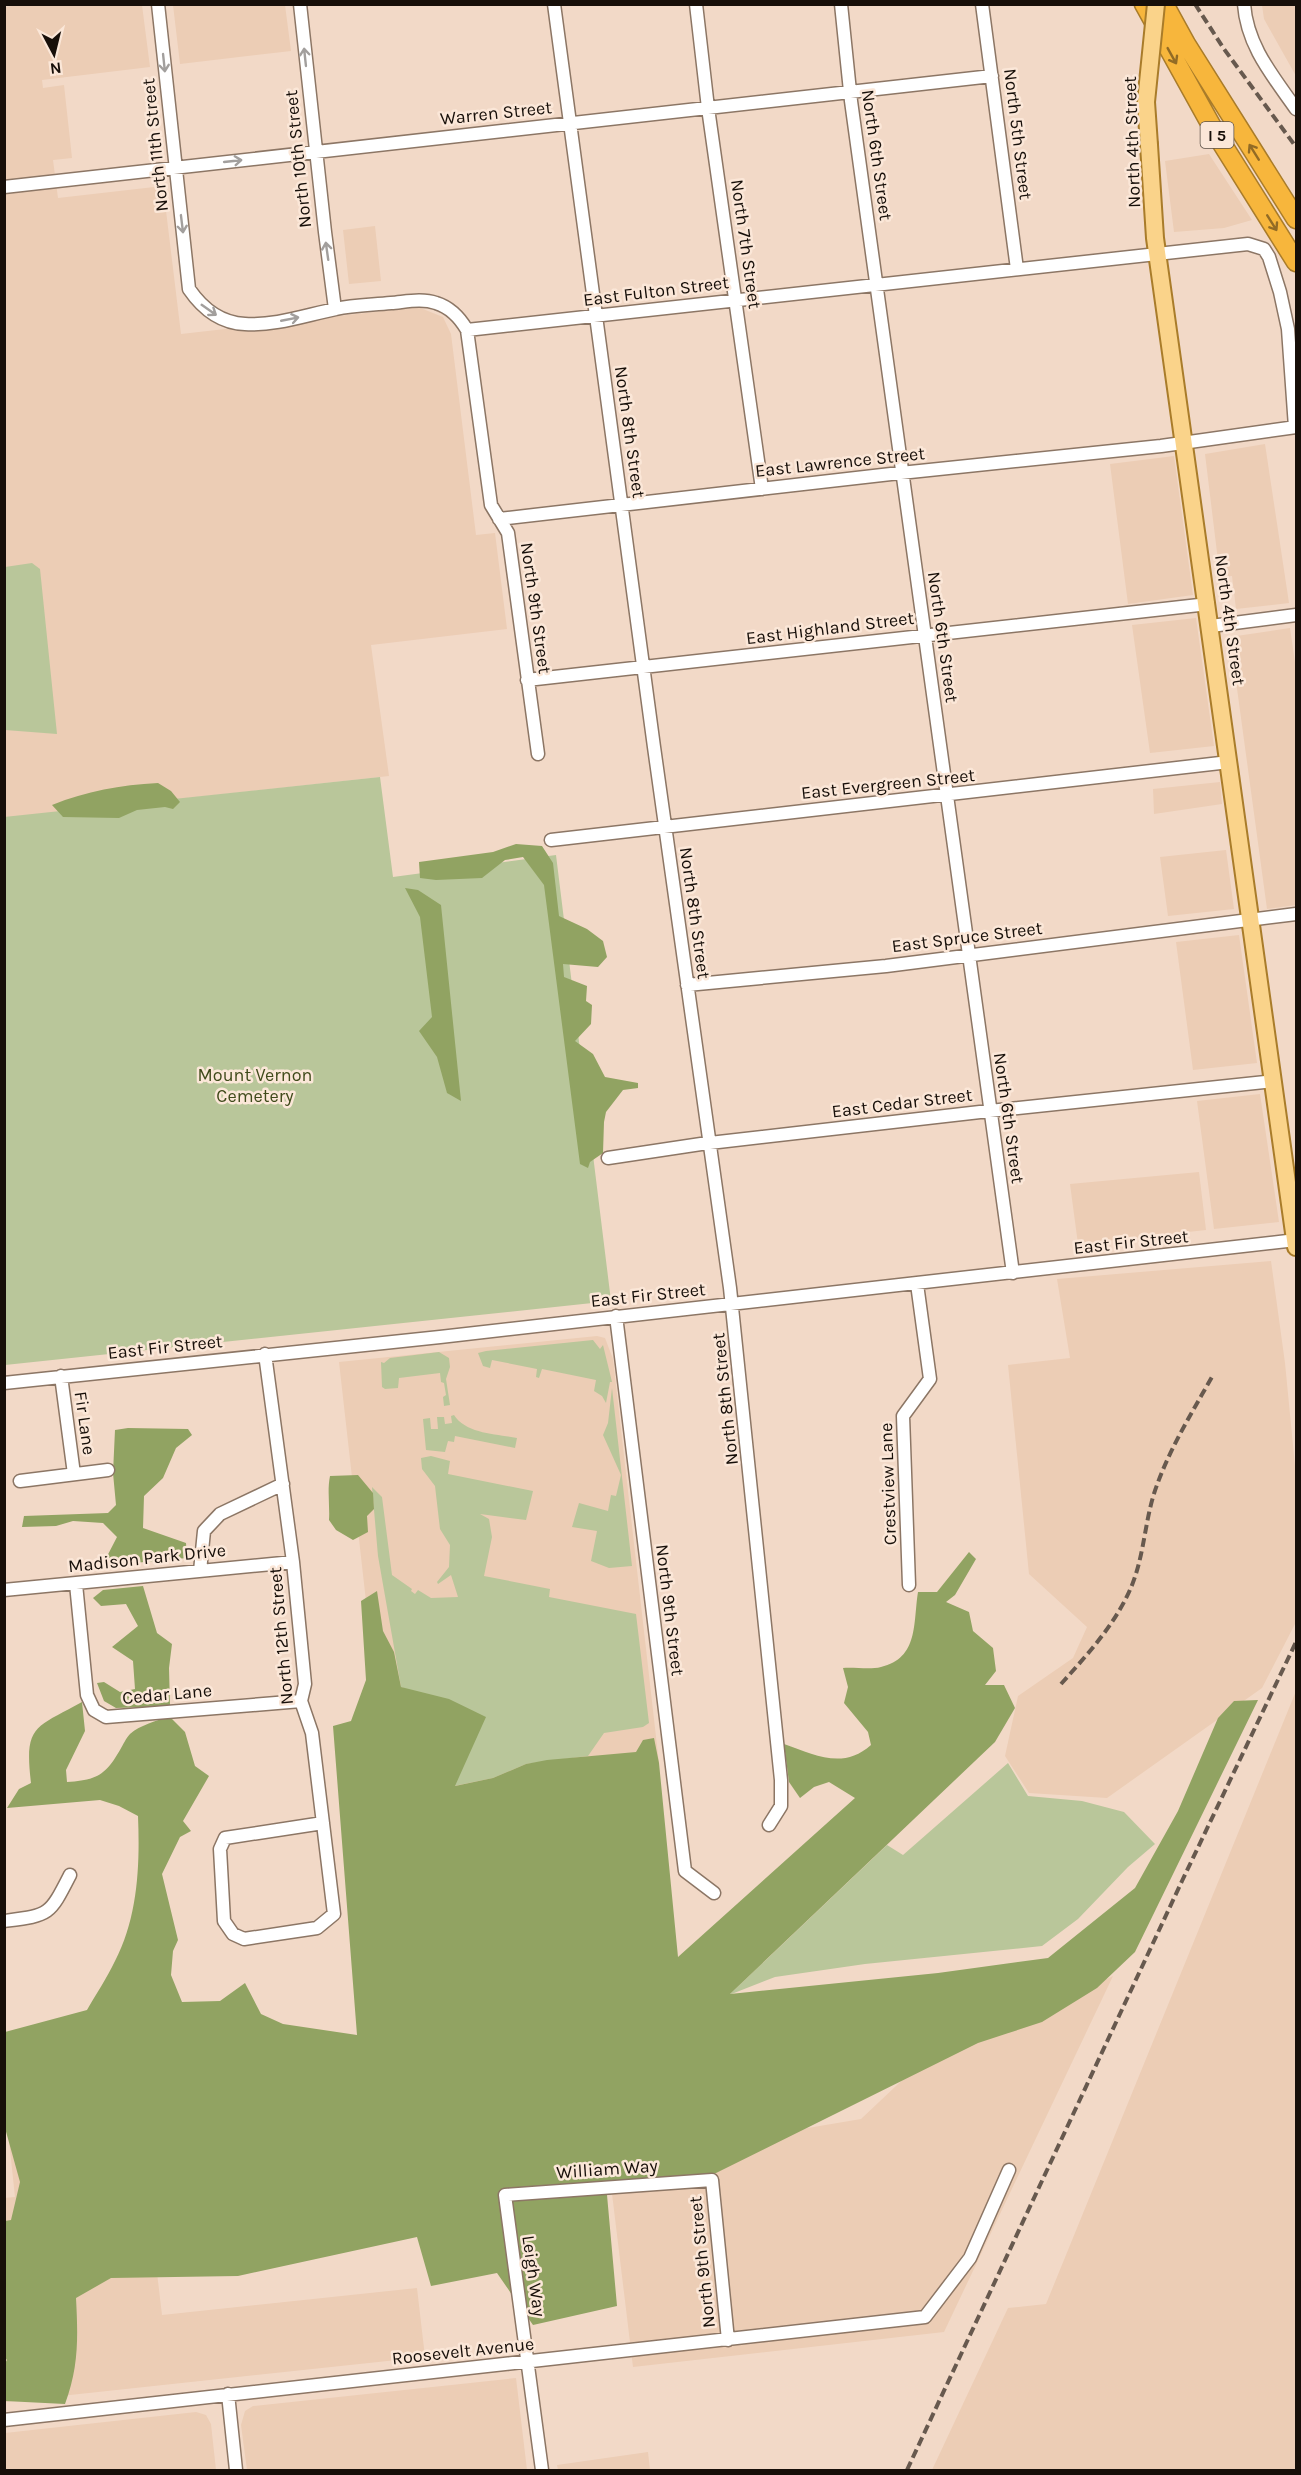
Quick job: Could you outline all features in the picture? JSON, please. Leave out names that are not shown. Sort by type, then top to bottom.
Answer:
[{"type":"highway","name":"I 5","points":[[1144,4],[1216,134],[1296,262]]},
{"type":"highway","name":"I 5","points":[[1164,4],[1186,44],[1296,219]]},
{"type":"main road","name":"North 4th Street","points":[[1156,4],[1146,102],[1158,254],[1296,1242]]},
{"type":"street","name":"North 11th Street","points":[[158,4],[189,289],[211,313],[243,324],[265,323],[335,309]]},
{"type":"street","name":"North 10th Street","points":[[300,4],[315,152],[335,309]]},
{"type":"street","name":"North 8th Street","points":[[554,4],[732,1304],[781,1780],[781,1806],[769,1825]]},
{"type":"street","name":"North 7th Street","points":[[696,4],[708,108],[762,489]]},
{"type":"street","name":"North 6th Street","points":[[841,4],[850,92],[1013,1273]]},
{"type":"street","name":"North 5th Street","points":[[982,4],[1017,269]]},
{"type":"street","points":[[1244,4],[1246,26],[1262,61],[1296,109]]},
{"type":"street","name":"Warren Street","points":[[4,187],[992,76]]},
{"type":"street","name":"East Fulton Street","points":[[466,330],[1248,244],[1264,249],[1269,257],[1288,329],[1296,427]]},
{"type":"street","points":[[335,309],[419,301],[436,303],[457,316],[466,330]]},
{"type":"street","name":"North 9th Street","points":[[466,330],[490,505],[508,533],[538,754]]},
{"type":"street","name":"East Lawrence Street","points":[[499,519],[1185,442],[1296,427]]},
{"type":"street","name":"East Highland Street","points":[[527,680],[1208,604]]},
{"type":"street","points":[[1211,626],[1296,615]]},
{"type":"street","name":"East Evergreen Street","points":[[551,840],[1229,762]]},
{"type":"street","name":"East Spruce Street","points":[[687,985],[969,955],[1296,914]]},
{"type":"street","name":"East Cedar Street","points":[[608,1158],[991,1111],[1274,1081]]},
{"type":"street","name":"East Fir Street","points":[[4,1383],[1296,1242]]},
{"type":"street","name":"Crestview Lane","points":[[909,1585],[903,1416],[930,1379],[917,1284]]},
{"type":"street","name":"North 9th Street","points":[[616,1316],[685,1871],[714,1893]]},
{"type":"street","name":"North 12th Street","points":[[266,1354],[293,1562],[305,1684],[301,1701],[312,1733],[323,1823],[334,1914],[316,1928],[244,1939],[233,1934],[224,1922],[220,1849],[225,1838],[323,1823]]},
{"type":"street","name":"Fir Lane","points":[[61,1376],[74,1474]]},
{"type":"street","name":"Fir Lane","points":[[20,1481],[108,1470]]},
{"type":"street","points":[[200,1571],[204,1531],[220,1514],[283,1484]]},
{"type":"street","name":"Madison Park Drive","points":[[4,1590],[293,1562]]},
{"type":"street","name":"Cedar Lane","points":[[76,1584],[87,1695],[94,1710],[106,1717],[301,1701]]},
{"type":"street","points":[[4,1921],[40,1917],[56,1904],[70,1875]]},
{"type":"street","name":"Roosevelt Avenue","points":[[4,2420],[926,2318],[970,2258],[1009,2170]]},
{"type":"street","name":"North 9th Street","points":[[712,2180],[728,2340]]},
{"type":"street","name":"William Way","points":[[505,2194],[712,2180]]},
{"type":"street","name":"Leigh Way","points":[[505,2194],[542,2470]]},
{"type":"street","points":[[228,2394],[236,2470]]},
{"type":"shaded area","points":[[30,4],[142,5],[150,67],[42,80],[43,88],[64,85],[72,158],[53,160],[58,198],[163,186],[181,334],[418,307],[443,317],[451,334],[476,535],[495,533],[507,629],[371,645],[389,776],[5,818],[4,7]]},
{"type":"shaded area","points":[[173,5],[285,5],[291,51],[180,64]]},
{"type":"shaded area","points":[[1262,5],[1296,5],[1296,76],[1264,19]]},
{"type":"shaded area","points":[[1209,154],[1252,220],[1224,228],[1174,232],[1165,161]]},
{"type":"shaded area","points":[[375,226],[381,281],[349,284],[343,230]]},
{"type":"shaded area","points":[[1265,444],[1289,603],[1236,609],[1232,576],[1220,577],[1205,454]]},
{"type":"shaded area","points":[[1174,456],[1193,595],[1128,604],[1110,464]]},
{"type":"shaded area","points":[[1196,618],[1214,746],[1150,753],[1132,625]]},
{"type":"shaded area","points":[[1290,628],[1296,669],[1296,905],[1267,909],[1230,637]]},
{"type":"shaded area","points":[[1220,782],[1222,804],[1154,814],[1153,789]]},
{"type":"shaded area","points":[[1226,850],[1234,909],[1168,916],[1160,857]]},
{"type":"shaded area","points":[[1239,935],[1257,1063],[1193,1070],[1176,942]]},
{"type":"shaded area","points":[[1260,1094],[1279,1222],[1214,1229],[1197,1101]]},
{"type":"shaded area","points":[[1199,1172],[1206,1230],[1078,1244],[1070,1184]]},
{"type":"shaded area","points":[[1271,1261],[1285,1363],[1296,1476],[1296,1622],[1262,1688],[1107,1798],[1029,1793],[1005,1756],[1018,1696],[1073,1658],[1087,1627],[1029,1574],[1008,1365],[1070,1358],[1057,1279]]},
{"type":"shaded area","points":[[597,1336],[605,1338],[613,1359],[659,1763],[454,1786],[398,1688],[367,1610],[339,1362]]},
{"type":"shaded area","points":[[1296,1691],[1296,2470],[932,2470],[1008,2308],[1046,2304]]},
{"type":"shaded area","points":[[1113,1976],[944,2332],[633,2367],[610,2177],[761,2136],[861,2119],[914,2069]]},
{"type":"shaded area","points":[[135,2086],[162,2315],[417,2288],[425,2357],[5,2402],[4,2198],[15,2197],[5,2103]]},
{"type":"shaded area","points":[[516,2378],[527,2470],[247,2470],[241,2425],[245,2411],[253,2406]]},
{"type":"shaded area","points":[[196,2412],[206,2415],[211,2424],[216,2470],[5,2470],[5,2433]]},
{"type":"shaded area","points":[[648,2452],[650,2470],[558,2470],[557,2465]]},
{"type":"green space","points":[[32,563],[40,569],[57,734],[5,730],[5,567]]},
{"type":"green space","name":"Mount Vernon Cemetery","points":[[380,777],[393,877],[556,855],[611,1301],[5,1365],[4,817]]},
{"type":"green space","points":[[158,783],[171,791],[180,802],[173,809],[165,807],[137,810],[119,818],[63,817],[52,805],[104,789]]},
{"type":"green space","points":[[516,844],[542,846],[553,863],[559,916],[587,929],[603,941],[607,957],[598,967],[563,964],[564,977],[587,986],[586,1001],[592,1005],[591,1024],[575,1041],[593,1054],[605,1077],[638,1083],[638,1088],[623,1090],[606,1112],[603,1153],[590,1162],[588,1168],[580,1164],[544,885],[523,857],[505,860],[482,878],[436,880],[420,878],[419,862],[493,852]]},
{"type":"green space","points":[[405,888],[418,890],[441,905],[461,1101],[447,1093],[437,1057],[419,1031],[432,1017],[420,917]]},
{"type":"green space","points":[[593,1340],[600,1349],[603,1345],[612,1382],[610,1382],[606,1403],[602,1396],[594,1391],[596,1380],[542,1369],[539,1378],[536,1377],[537,1369],[492,1360],[490,1368],[483,1366],[478,1353],[486,1351]]},
{"type":"green space","points":[[439,1352],[449,1358],[450,1367],[446,1379],[450,1405],[444,1406],[443,1397],[446,1395],[440,1373],[399,1378],[398,1388],[385,1389],[382,1387],[381,1362],[384,1363],[390,1358]]},
{"type":"green space","points":[[612,1388],[632,1566],[609,1568],[591,1561],[597,1531],[572,1527],[579,1503],[608,1511],[611,1495],[616,1496],[621,1475],[603,1435],[608,1423]]},
{"type":"green space","points":[[454,1415],[474,1430],[517,1438],[515,1448],[455,1436],[454,1442],[448,1441],[445,1452],[426,1450],[423,1419],[430,1418],[431,1429],[438,1429],[437,1417],[444,1417],[445,1424],[452,1423],[451,1416]]},
{"type":"green space","points":[[128,1428],[188,1429],[192,1435],[176,1448],[163,1478],[144,1496],[143,1528],[186,1543],[187,1558],[102,1566],[117,1537],[103,1523],[73,1521],[56,1526],[22,1527],[24,1516],[108,1513],[116,1505],[113,1473],[115,1430]]},
{"type":"green space","points":[[431,1456],[450,1461],[448,1474],[533,1491],[526,1520],[480,1514],[489,1519],[492,1537],[484,1576],[550,1589],[549,1597],[636,1614],[649,1723],[643,1727],[604,1733],[588,1756],[526,1764],[493,1778],[454,1786],[406,1689],[401,1687],[378,1556],[372,1487],[382,1497],[392,1575],[412,1589],[411,1591],[415,1594],[418,1590],[431,1598],[458,1597],[451,1575],[438,1584],[437,1582],[449,1567],[450,1545],[440,1529],[435,1486],[422,1469],[421,1458]]},
{"type":"green space","points":[[358,1475],[373,1493],[374,1509],[367,1516],[368,1532],[353,1540],[336,1530],[329,1520],[329,1482],[330,1476]]},
{"type":"green space","points":[[969,1552],[976,1559],[955,1595],[946,1602],[969,1612],[973,1631],[993,1648],[996,1671],[985,1685],[1004,1685],[1015,1708],[995,1742],[730,1994],[938,1973],[1048,1958],[1135,1888],[1178,1811],[1218,1718],[1234,1701],[1258,1700],[1135,1952],[1097,1988],[1042,2022],[978,2043],[708,2177],[607,2195],[617,2306],[533,2325],[497,2273],[431,2286],[417,2237],[238,2276],[111,2278],[76,2298],[76,2351],[73,2377],[65,2404],[5,2401],[4,2365],[7,2360],[4,2356],[5,2221],[11,2220],[20,2182],[5,2128],[5,2032],[87,2010],[109,1974],[123,1944],[133,1909],[138,1872],[138,1816],[119,1806],[100,1800],[7,1808],[19,1789],[31,1783],[29,1750],[36,1730],[53,1717],[82,1702],[85,1731],[66,1770],[67,1782],[85,1780],[99,1775],[115,1759],[130,1734],[169,1716],[185,1732],[195,1766],[209,1776],[183,1821],[191,1831],[180,1837],[162,1874],[178,1940],[173,1951],[171,1975],[182,2002],[220,2001],[245,1983],[261,2014],[283,2024],[357,2035],[333,1726],[351,1721],[366,1680],[361,1601],[377,1591],[383,1631],[394,1652],[401,1687],[449,1699],[486,1717],[455,1786],[493,1778],[526,1764],[547,1760],[636,1752],[643,1740],[654,1738],[659,1763],[678,1957],[855,1798],[829,1782],[814,1787],[800,1798],[789,1782],[784,1744],[818,1756],[839,1759],[860,1753],[871,1745],[868,1732],[844,1703],[848,1687],[843,1668],[881,1667],[902,1656],[912,1638],[918,1592],[937,1592]]},
{"type":"green space","points":[[143,1586],[157,1633],[172,1644],[169,1668],[170,1706],[116,1708],[104,1701],[97,1683],[104,1682],[120,1692],[135,1689],[133,1661],[112,1647],[138,1626],[126,1604],[101,1606],[93,1598],[103,1590]]},
{"type":"green space","points":[[1008,1763],[1028,1796],[1082,1801],[1124,1812],[1155,1844],[1128,1867],[1078,1919],[1042,1946],[865,1964],[775,1977],[729,1995],[887,1845],[903,1855]]},
{"type":"railway","points":[[1195,4],[1224,49],[1296,147]]},
{"type":"railway","points":[[1061,1684],[1089,1652],[1123,1605],[1138,1566],[1149,1511],[1157,1485],[1176,1443],[1213,1375]]},
{"type":"railway","points":[[907,2470],[1296,1642]]}]
